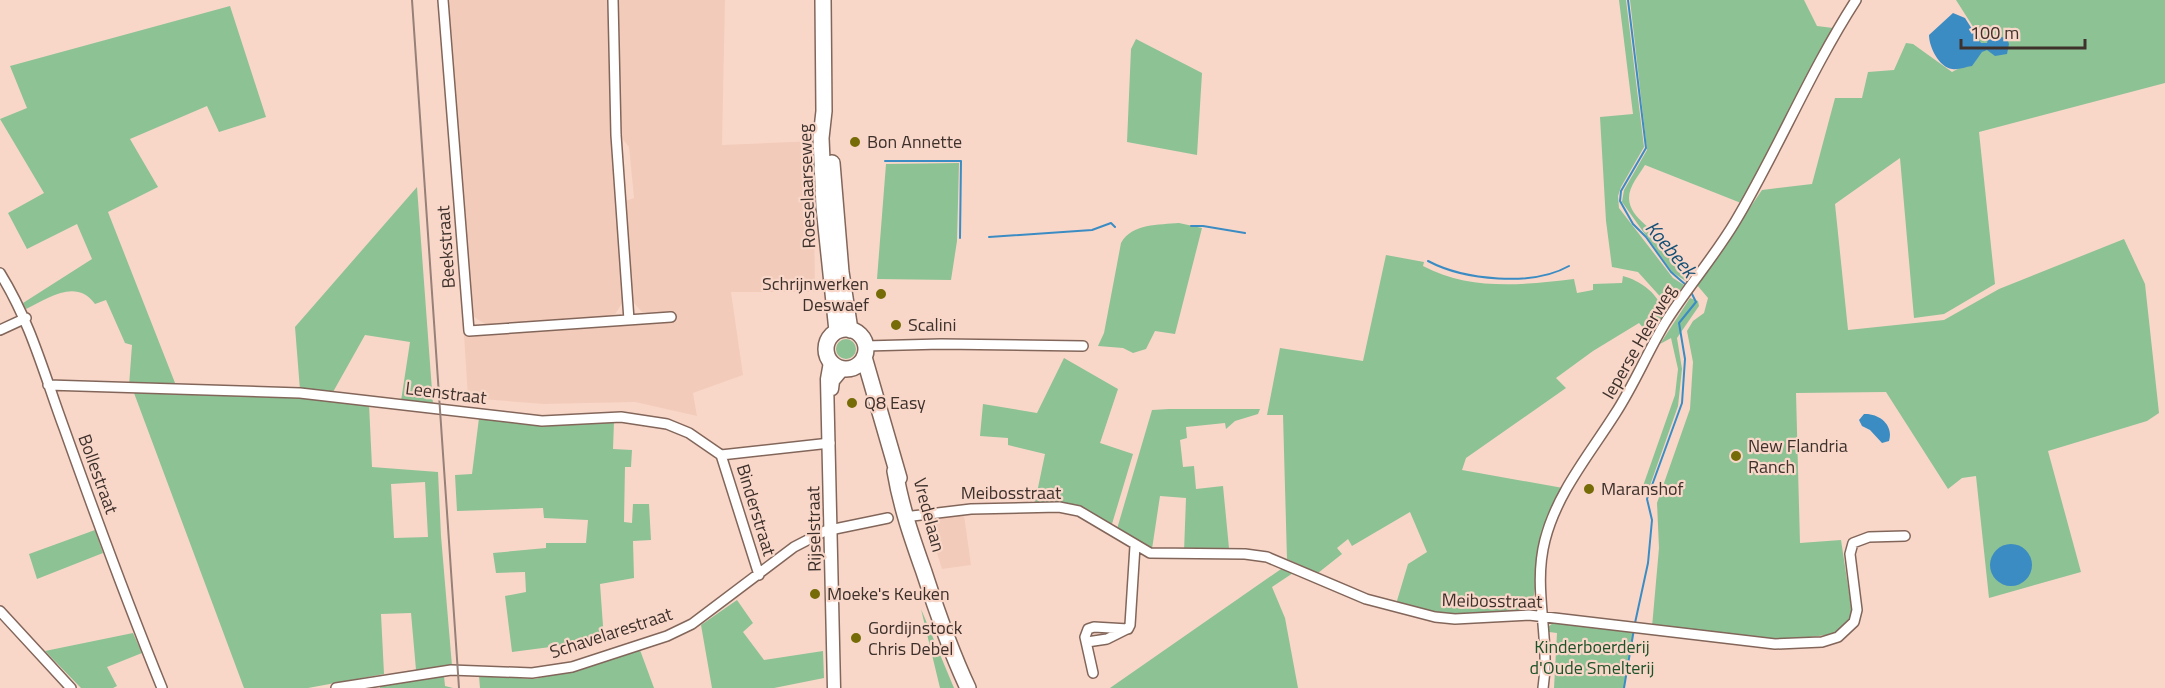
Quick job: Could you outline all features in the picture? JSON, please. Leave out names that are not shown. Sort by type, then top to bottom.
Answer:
[{"type":"main road","name":"Roeselaarseweg","points":[[823,0],[825,111],[830,138],[844,331]]},
{"type":"main road","points":[[844,331],[861,336],[865,352],[858,365],[841,366],[826,356],[827,342],[844,331]]},
{"type":"main road","name":"Vredelaan","points":[[865,352],[874,393],[923,570],[945,639],[968,688]]},
{"type":"main road","name":"Vredelaan","points":[[841,366],[874,393]]},
{"type":"street","name":"Beekstraat","points":[[443,0],[469,331],[671,317]]},
{"type":"street","points":[[613,0],[616,135],[629,320]]},
{"type":"street","name":"Ieperse Heerweg","points":[[1543,688],[1547,657],[1538,588],[1540,563],[1544,541],[1558,502],[1617,412],[1665,324],[1733,225],[1772,158],[1824,52],[1856,0]]},
{"type":"street","name":"Bollestraat","points":[[0,273],[26,318],[132,616],[162,688]]},
{"type":"street","points":[[0,330],[26,318]]},
{"type":"street","points":[[865,352],[941,344],[1083,346]]},
{"type":"street","name":"Rijselstraat","points":[[834,688],[828,379],[841,366]]},
{"type":"street","name":"Leenstraat","points":[[48,385],[300,393],[542,421],[621,417],[667,424],[689,433],[721,455]]},
{"type":"street","points":[[721,455],[830,443]]},
{"type":"street","name":"Binderstraat","points":[[721,455],[759,575]]},
{"type":"street","name":"Meibosstraat","points":[[908,516],[971,509],[1059,507],[1079,511],[1150,553],[1167,555],[1245,554],[1267,557],[1319,577],[1366,599],[1435,617],[1455,620],[1529,615],[1775,644],[1822,642],[1838,637],[1854,622],[1857,610],[1850,554],[1853,543],[1869,537],[1905,536]]},
{"type":"street","points":[[832,528],[888,518]]},
{"type":"street","name":"Schavelarestraat","points":[[336,688],[451,670],[532,673],[572,667],[667,636],[692,624],[794,547],[832,528]]},
{"type":"street","points":[[1093,673],[1086,638],[1088,629],[1094,627],[1128,629],[1136,546]]},
{"type":"street","points":[[2,617],[71,688]]},
{"type":"shaded area","points":[[447,0],[609,0],[611,137],[623,302],[615,314],[608,317],[488,326],[474,317],[470,309]]},
{"type":"shaded area","points":[[618,0],[725,0],[722,145],[813,141],[815,292],[731,292],[743,375],[693,393],[697,416],[635,402],[544,404],[468,398],[464,335],[675,321],[674,313],[642,312],[632,301],[625,201],[634,198],[629,147],[621,137]]},
{"type":"shaded area","points":[[964,515],[971,565],[942,569],[926,519]]},
{"type":"green space","points":[[1619,0],[1626,0],[1644,147],[1621,187],[1618,196],[1619,208],[1673,278],[1684,285],[1670,304],[1666,303],[1638,272],[1612,267],[1606,221],[1600,117],[1633,114]]},
{"type":"green space","points":[[1630,0],[1804,0],[1817,26],[1833,28],[1741,203],[1645,165],[1635,181],[1629,198],[1630,206],[1639,219],[1664,241],[1692,276],[1687,282],[1672,272],[1622,202],[1624,190],[1647,150]]},
{"type":"green space","points":[[1956,0],[2165,0],[2165,83],[1979,132],[1995,284],[1944,314],[1914,318],[1900,158],[1835,204],[1848,330],[1944,320],[1999,289],[2124,239],[2145,284],[2159,413],[2147,421],[2048,451],[2081,572],[1989,598],[1976,476],[1962,478],[1948,489],[1886,392],[1796,393],[1800,543],[1841,540],[1853,619],[1836,634],[1783,640],[1652,627],[1659,548],[1657,503],[1690,409],[1693,362],[1687,331],[1693,321],[1704,313],[1708,298],[1697,285],[1762,190],[1812,184],[1835,98],[1862,98],[1868,72],[1894,70],[1906,43],[1913,44],[1952,72],[1974,60],[1977,33]]},
{"type":"green space","points":[[230,6],[266,117],[219,132],[207,106],[130,139],[158,187],[108,212],[177,388],[129,386],[132,345],[125,343],[106,300],[95,304],[88,296],[71,291],[53,296],[26,309],[23,303],[92,259],[77,224],[27,249],[8,213],[44,193],[0,119],[27,108],[10,66]]},
{"type":"green space","points":[[1136,39],[1202,73],[1197,155],[1127,142],[1131,49]]},
{"type":"green space","points":[[959,163],[957,241],[951,280],[877,279],[886,164]]},
{"type":"green space","points":[[417,187],[433,404],[401,401],[410,342],[365,335],[333,392],[300,390],[295,327]]},
{"type":"green space","points":[[1179,223],[1202,228],[1175,334],[1155,331],[1146,349],[1133,353],[1123,348],[1098,346],[1104,333],[1121,243],[1126,236],[1139,228]]},
{"type":"green space","points":[[1386,255],[1424,262],[1423,266],[1441,274],[1478,283],[1516,284],[1574,279],[1577,293],[1593,290],[1593,284],[1622,283],[1623,276],[1649,290],[1662,308],[1662,321],[1651,341],[1642,336],[1645,330],[1639,323],[1593,351],[1556,378],[1566,388],[1466,458],[1462,470],[1563,488],[1549,514],[1542,538],[1534,595],[1525,608],[1518,611],[1444,614],[1396,604],[1408,564],[1427,552],[1410,512],[1352,546],[1348,539],[1337,548],[1342,554],[1318,573],[1287,559],[1283,415],[1267,415],[1280,348],[1363,361]]},
{"type":"green space","points":[[1690,298],[1698,301],[1699,306],[1677,338],[1682,369],[1678,406],[1647,494],[1644,495],[1643,486],[1675,395],[1678,369],[1671,338],[1660,344]]},
{"type":"green space","points":[[842,339],[850,339],[856,345],[856,353],[850,359],[842,359],[836,353],[836,345]]},
{"type":"green space","points":[[1064,358],[1118,389],[1100,443],[1133,454],[1112,524],[1078,505],[1035,502],[1045,454],[1008,445],[1008,438],[980,436],[983,404],[1037,413]]},
{"type":"green space","points":[[134,393],[284,397],[369,404],[372,467],[438,472],[452,666],[416,670],[411,613],[381,614],[384,674],[308,688],[244,688]],"holes":[[[425,482],[428,537],[394,538],[391,484]]]},
{"type":"green space","points":[[1260,409],[1258,414],[1235,421],[1226,429],[1225,423],[1186,427],[1187,438],[1180,440],[1183,467],[1194,466],[1196,489],[1223,486],[1229,548],[1226,551],[1184,552],[1186,498],[1160,496],[1152,549],[1117,529],[1152,410]]},
{"type":"green space","points":[[479,418],[547,425],[614,421],[613,449],[632,450],[631,467],[625,467],[624,522],[632,523],[633,504],[649,504],[651,540],[633,541],[634,578],[600,584],[604,640],[512,652],[505,596],[526,592],[525,572],[496,573],[493,553],[546,548],[546,543],[586,543],[588,520],[544,518],[543,508],[457,511],[455,475],[472,474]]},
{"type":"green space","points":[[95,530],[103,553],[37,579],[29,554]]},
{"type":"green space","points":[[1284,567],[1296,571],[1272,587],[1285,618],[1298,688],[1110,688]]},
{"type":"green space","points":[[737,600],[753,623],[743,632],[764,660],[823,651],[824,678],[774,688],[712,688],[701,625]]},
{"type":"green space","points":[[921,609],[954,688],[940,688]]},
{"type":"green space","name":"Kinderboerderij d'Oude Smelterij","points":[[1553,623],[1634,631],[1624,688],[1554,688],[1557,633],[1549,632],[1548,627]]},
{"type":"green space","points":[[133,633],[142,653],[107,667],[117,686],[113,688],[81,688],[45,651]]},
{"type":"green space","points":[[640,650],[654,688],[480,688],[479,676],[535,679],[590,666]]},
{"type":"green space","points":[[444,676],[445,686],[453,688],[380,688],[380,684]]},
{"type":"water","points":[[1953,13],[1965,18],[1981,43],[1987,43],[1989,35],[2007,38],[2009,44],[2007,54],[1995,56],[1987,50],[1982,52],[1972,66],[1955,69],[1943,65],[1933,51],[1929,35]]},
{"type":"water","points":[[1864,414],[1870,414],[1884,421],[1889,430],[1889,441],[1882,443],[1870,430],[1862,426],[1859,420]]},
{"type":"water","points":[[2011,544],[2026,550],[2032,565],[2026,580],[2011,586],[1996,580],[1990,565],[1996,550]]},
{"type":"waterway","name":"Koebeek","points":[[1628,0],[1646,148],[1621,191],[1620,201],[1633,224],[1646,237],[1671,272],[1686,285]]},
{"type":"waterway","points":[[885,161],[961,161],[960,238]]},
{"type":"waterway","points":[[989,237],[1092,230],[1111,223],[1115,227]]},
{"type":"waterway","points":[[1191,226],[1245,233]]},
{"type":"waterway","points":[[1428,261],[1460,273],[1518,279],[1554,273],[1569,266]]},
{"type":"waterway","name":"Koebeek","points":[[1635,623],[1648,563],[1652,520],[1647,499],[1682,403],[1685,359],[1679,323],[1696,302],[1691,292]]},
{"type":"waterway","name":"Koebeek","points":[[1624,688],[1634,629]]},
{"type":"railway","points":[[412,0],[459,688]]},
{"type":"place","name":"Bon Annette","points":[[855,142]]},
{"type":"place","name":"Schrijnwerken Deswaef","points":[[881,294]]},
{"type":"place","name":"Scalini","points":[[896,325]]},
{"type":"place","name":"Q8 Easy","points":[[852,403]]},
{"type":"place","name":"New Flandria Ranch","points":[[1736,456]]},
{"type":"place","name":"Maranshof","points":[[1589,489]]},
{"type":"place","name":"Moeke's Keuken","points":[[815,594]]},
{"type":"place","name":"Gordijnstock Chris Debel","points":[[856,638]]}]
